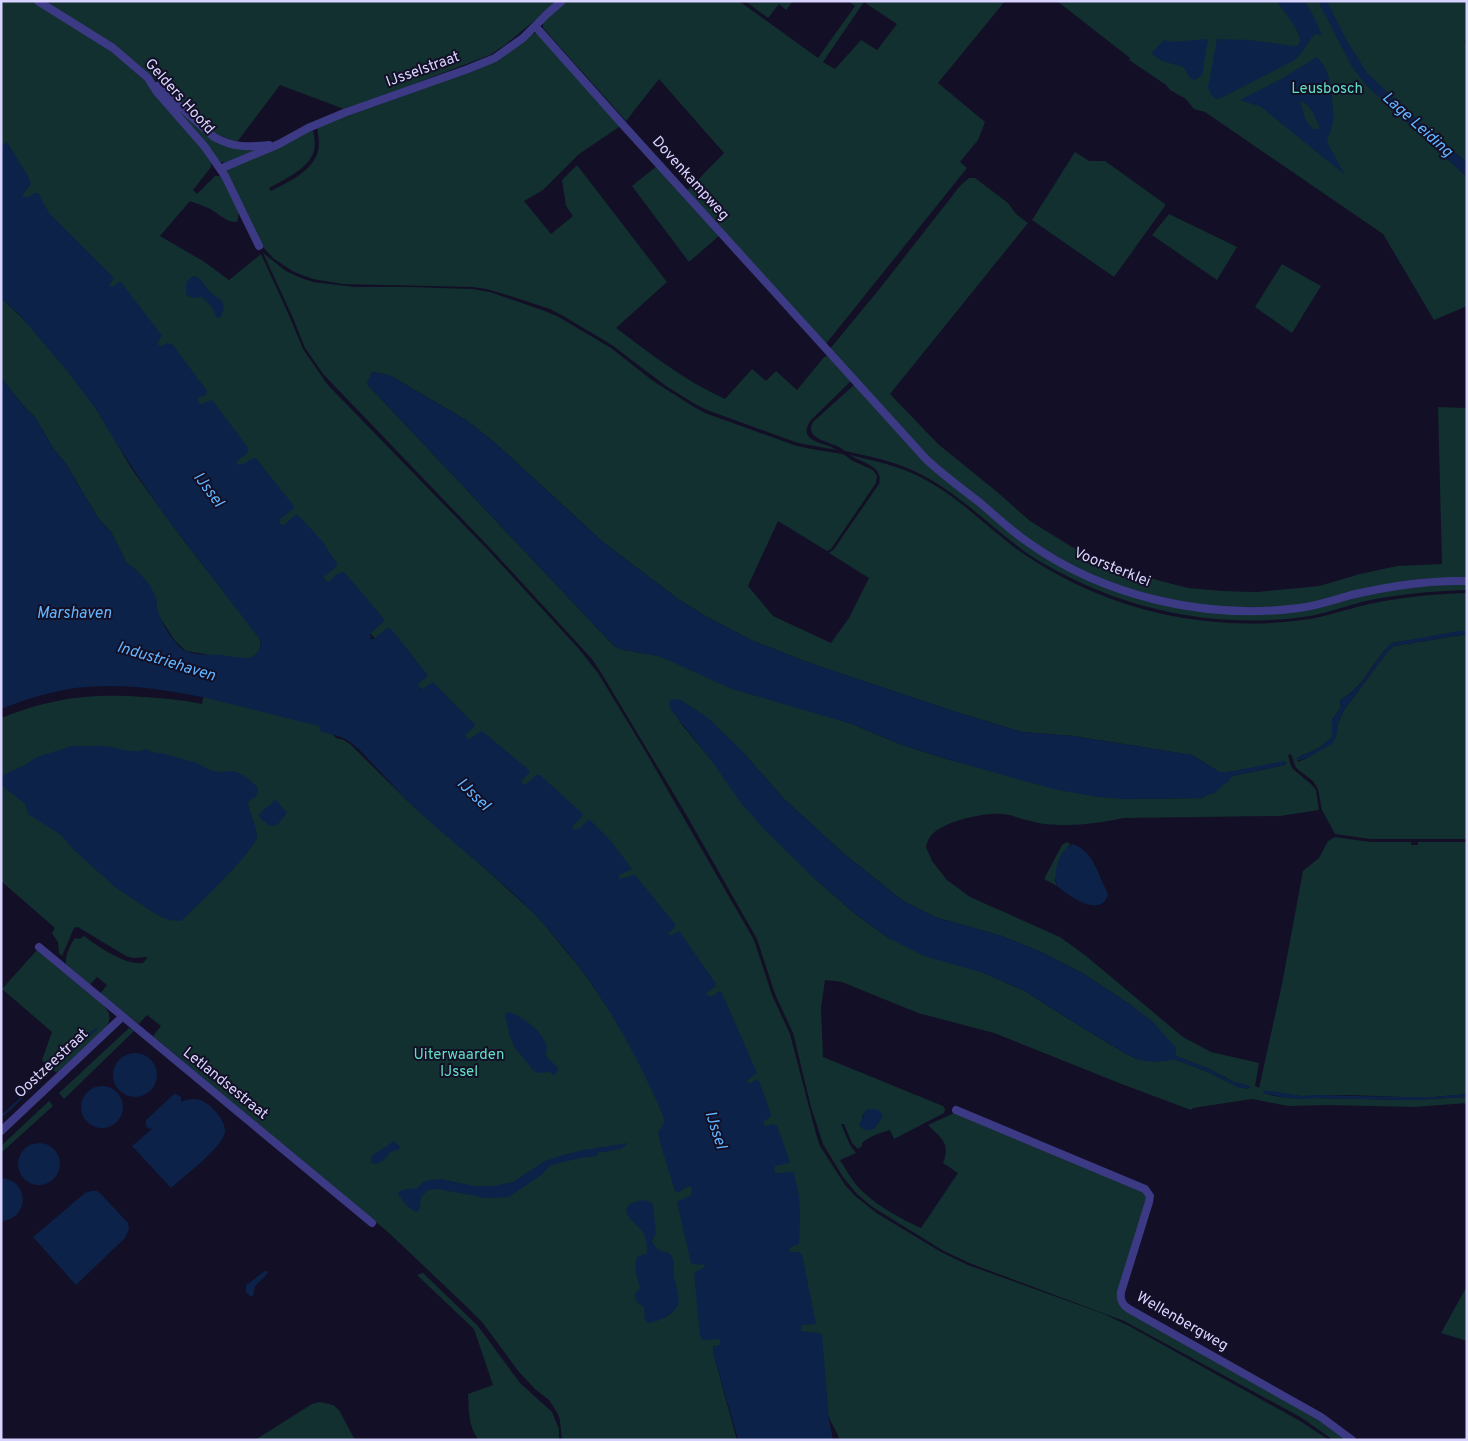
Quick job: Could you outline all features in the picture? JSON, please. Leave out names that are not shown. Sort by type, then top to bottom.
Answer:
[{"type":"street","name":"Gelders Hoofd","points":[[38,1],[113,48],[148,78],[157,92],[205,147],[228,180],[259,246]]},
{"type":"street","name":"IJsselstraat","points":[[220,169],[344,113],[495,58],[523,38],[562,1]]},
{"type":"street","name":"Dovenkampweg","points":[[536,26],[826,349]]},
{"type":"street","name":"IJsselstraat","points":[[148,78],[222,141],[236,146],[251,147],[279,144]]},
{"type":"street","name":"Voorsterklei","points":[[826,349],[939,472],[1030,544],[1075,570],[1112,586],[1152,598],[1197,607],[1264,611],[1301,608],[1397,586],[1467,581]]},
{"type":"street","name":"Letlandsestraat","points":[[39,947],[372,1223]]},
{"type":"street","name":"Oostzeestraat","points":[[1,1131],[122,1017]]},
{"type":"street","name":"Wellenbergweg","points":[[956,1110],[1145,1189],[1149,1193],[1149,1202],[1121,1292],[1123,1304],[1321,1417],[1352,1440]]},
{"type":"green space","points":[[1,1],[35,1],[122,58],[137,72],[203,147],[211,161],[211,167],[193,190],[197,194],[215,176],[222,176],[235,198],[238,210],[237,222],[233,222],[210,209],[190,201],[160,236],[203,261],[229,280],[261,254],[303,349],[327,384],[488,550],[579,649],[598,673],[754,940],[772,995],[790,1034],[820,1146],[845,1185],[855,1196],[878,1214],[941,1252],[968,1265],[1104,1314],[1131,1327],[1300,1421],[1329,1440],[839,1440],[830,1420],[800,1330],[789,1250],[774,1170],[764,1125],[746,1083],[466,739],[371,634],[276,522],[1,183]]},
{"type":"green space","points":[[46,1],[558,1],[490,55],[344,109],[280,85],[237,142],[216,134],[132,60]]},
{"type":"green space","points":[[568,1],[739,1],[818,58],[855,6],[848,1],[1005,1],[938,83],[985,122],[978,140],[960,162],[967,168],[825,345],[687,191],[724,153],[659,79],[626,121],[543,28],[543,20]],"holes":[[[864,2],[897,24],[877,50],[861,40],[835,69],[823,62]]]},
{"type":"green space","points":[[745,1],[793,1],[786,10],[779,4],[768,18]]},
{"type":"green space","name":"Leusbosch","points":[[1057,1],[1467,1],[1467,38],[1463,44],[1467,40],[1467,162],[1409,124],[1467,177],[1467,306],[1434,320],[1383,234],[1205,112],[1194,109],[1186,99],[1170,90],[1166,85],[1129,60],[1130,58]]},
{"type":"green space","points":[[537,33],[622,125],[579,154],[543,190],[524,201],[551,234],[573,216],[566,206],[562,180],[577,165],[667,282],[616,328],[669,366],[710,392],[725,399],[752,369],[766,381],[776,371],[797,390],[824,357],[830,355],[851,381],[811,420],[807,433],[814,441],[837,450],[798,443],[707,410],[666,386],[612,345],[550,309],[486,289],[473,287],[342,284],[313,279],[294,272],[273,258],[262,246],[226,172],[227,168],[313,130],[315,145],[308,162],[296,172],[269,188],[271,191],[299,175],[311,164],[319,148],[317,127],[478,69],[531,34]]},
{"type":"green space","points":[[159,90],[216,140],[267,147],[227,163],[220,162]]},
{"type":"green space","points":[[1075,152],[1089,161],[1105,161],[1165,204],[1114,277],[1032,220]]},
{"type":"green space","points":[[657,166],[720,235],[689,262],[632,186]]},
{"type":"green space","points":[[969,178],[975,178],[1008,203],[1016,214],[1028,223],[890,394],[938,444],[1030,521],[1072,547],[1116,567],[1188,588],[1257,592],[1319,586],[1397,566],[1442,564],[1438,407],[1467,408],[1467,578],[1442,579],[1317,603],[1264,609],[1206,606],[1135,592],[1083,572],[1031,542],[941,470],[829,350],[960,186]]},
{"type":"green space","points":[[1169,214],[1237,247],[1217,280],[1152,235]]},
{"type":"green space","points":[[263,253],[286,271],[313,282],[355,287],[472,289],[490,292],[557,316],[611,348],[653,381],[705,413],[797,446],[843,454],[873,470],[877,476],[876,483],[831,549],[827,551],[778,521],[748,586],[773,616],[831,643],[849,618],[869,578],[829,553],[834,549],[879,484],[880,478],[875,469],[850,455],[896,467],[922,478],[946,492],[1010,544],[1050,570],[1092,591],[1150,611],[1211,622],[1272,623],[1311,619],[1394,599],[1467,593],[1467,631],[1392,643],[1356,688],[1341,699],[1341,707],[1332,720],[1332,737],[1319,748],[1297,758],[1298,762],[1307,758],[1335,738],[1338,723],[1344,710],[1388,651],[1394,646],[1467,634],[1467,839],[1370,839],[1335,834],[1322,810],[1318,789],[1313,781],[1296,768],[1291,754],[1288,755],[1291,766],[1316,790],[1319,810],[1280,816],[1123,818],[1095,823],[1066,825],[1043,824],[1010,815],[994,814],[974,816],[943,827],[930,837],[926,847],[932,861],[947,880],[970,897],[1060,937],[1086,956],[1183,1037],[1211,1052],[1259,1063],[1255,1086],[1259,1088],[1282,984],[1303,871],[1319,858],[1328,841],[1335,837],[1370,842],[1411,842],[1411,845],[1418,845],[1418,842],[1467,842],[1467,1094],[1402,1097],[1302,1096],[1263,1093],[1301,1098],[1410,1100],[1467,1097],[1467,1103],[1414,1107],[1288,1106],[1252,1099],[1193,1108],[1191,1110],[994,1033],[918,1013],[842,982],[825,980],[821,1008],[823,1057],[943,1106],[945,1109],[944,1113],[894,1139],[890,1130],[868,1138],[858,1149],[852,1143],[844,1124],[841,1124],[850,1145],[856,1153],[840,1160],[856,1185],[876,1203],[921,1228],[958,1173],[943,1163],[945,1146],[941,1137],[928,1125],[954,1113],[1140,1189],[1147,1195],[1119,1299],[1309,1412],[1349,1440],[1333,1440],[1302,1418],[1124,1321],[969,1263],[942,1250],[871,1206],[857,1194],[843,1177],[823,1144],[811,1107],[793,1033],[775,994],[757,939],[683,809],[600,671],[592,659],[490,548],[324,375],[305,348]],"holes":[[[372,372],[389,375],[466,420],[494,442],[604,543],[678,599],[751,640],[804,661],[1022,732],[1073,736],[1192,755],[1219,772],[1286,762],[1285,765],[1232,776],[1214,793],[1202,798],[1126,799],[950,760],[902,745],[852,724],[688,668],[659,656],[624,650],[614,646],[367,384]],[[669,705],[741,750],[783,798],[843,853],[903,901],[935,917],[1002,936],[1043,953],[1084,974],[1131,1005],[1176,1056],[1209,1069],[1234,1082],[1249,1086],[1248,1089],[1238,1087],[1208,1072],[1174,1059],[1139,1060],[1078,1025],[1025,991],[984,973],[890,939],[854,913],[813,877],[683,726]],[[864,1113],[882,1117],[875,1128],[870,1130],[862,1128]]]},
{"type":"green space","points":[[1282,264],[1321,286],[1292,333],[1255,307]]},
{"type":"green space","name":"Uiterwaarden IJssel","points":[[1,298],[39,336],[74,379],[95,407],[129,464],[149,493],[258,635],[261,643],[256,657],[336,738],[350,744],[415,808],[537,916],[581,969],[608,1008],[630,1044],[650,1085],[695,1188],[720,1341],[720,1345],[713,1347],[713,1352],[737,1440],[562,1440],[558,1414],[549,1400],[536,1390],[519,1372],[482,1322],[466,1306],[389,1233],[153,1036],[161,1026],[147,1015],[139,1024],[100,994],[107,985],[97,977],[90,985],[66,964],[67,954],[75,938],[80,939],[84,936],[112,954],[128,961],[143,963],[148,957],[133,958],[126,956],[78,927],[74,928],[62,956],[59,953],[58,942],[52,933],[55,928],[1,881],[1,718],[37,706],[71,698],[106,696],[151,697],[202,704],[211,655],[186,651],[175,641],[157,613],[149,585],[126,562],[111,532],[98,518],[35,417],[1,378]]},
{"type":"green space","points":[[855,384],[925,461],[1020,539],[1134,596],[1264,613],[1397,588],[1467,583],[1467,590],[1391,596],[1311,616],[1273,620],[1213,619],[1183,615],[1124,600],[1096,590],[1039,561],[958,498],[915,471],[875,458],[845,451],[816,437],[812,433],[811,428],[813,422]]},
{"type":"green space","points":[[1067,842],[1071,845],[1068,846],[1055,880],[1057,886],[1044,879],[1062,845]]},
{"type":"green space","points":[[37,950],[104,1006],[109,1015],[107,1026],[56,1072],[50,1069],[42,1060],[52,1032],[2,989]]},
{"type":"green space","points":[[129,1028],[134,1031],[64,1099],[59,1093]]},
{"type":"green space","points":[[49,1101],[53,1106],[1,1153],[1,1146]]},
{"type":"green space","points":[[423,1273],[478,1326],[520,1383],[552,1412],[559,1429],[559,1440],[479,1440],[471,1424],[468,1394],[493,1385],[474,1329],[417,1275]]},
{"type":"green space","points":[[1467,1286],[1467,1341],[1441,1333]]},
{"type":"green space","points":[[320,1402],[333,1405],[339,1410],[355,1440],[255,1440],[312,1404]]},
{"type":"water","points":[[1276,1],[1305,1],[1322,35],[1316,34],[1312,37],[1301,54],[1293,61],[1216,99],[1208,88],[1217,39],[1249,40],[1294,46],[1300,43],[1297,30]]},
{"type":"water","name":"Lage Leiding","points":[[1318,1],[1327,1],[1346,39],[1367,73],[1448,148],[1467,162],[1467,177],[1366,85],[1352,67]]},
{"type":"water","points":[[1208,39],[1202,75],[1195,80],[1189,77],[1183,67],[1162,61],[1152,54],[1164,40],[1171,42]]},
{"type":"water","points":[[1317,57],[1322,62],[1330,82],[1333,103],[1333,122],[1327,142],[1344,174],[1261,107],[1240,100],[1283,78]],"holes":[[[1299,101],[1303,102],[1312,111],[1319,129],[1313,129],[1305,118]]]},
{"type":"water","points":[[7,142],[31,184],[23,194],[23,197],[38,193],[49,213],[114,278],[109,286],[113,287],[121,282],[162,336],[158,345],[161,346],[168,343],[173,345],[207,391],[206,395],[198,398],[199,403],[213,401],[249,449],[236,462],[238,465],[256,458],[293,505],[292,510],[279,520],[280,524],[284,525],[294,516],[298,515],[323,542],[337,564],[324,577],[324,580],[329,582],[336,575],[342,572],[345,573],[384,619],[370,634],[371,639],[374,639],[387,628],[392,630],[427,674],[426,678],[418,684],[420,690],[433,682],[475,725],[466,734],[466,738],[470,739],[481,731],[487,735],[529,770],[530,772],[522,780],[523,784],[540,775],[583,814],[572,827],[574,830],[580,828],[589,819],[611,841],[632,869],[619,875],[619,879],[635,875],[675,924],[675,927],[668,933],[669,935],[680,932],[716,984],[706,993],[710,997],[720,991],[722,993],[757,1073],[746,1081],[750,1084],[755,1080],[759,1081],[771,1114],[763,1122],[765,1126],[773,1124],[777,1126],[790,1161],[789,1163],[775,1166],[774,1172],[794,1173],[799,1196],[799,1244],[789,1248],[790,1252],[802,1254],[816,1324],[803,1325],[801,1331],[822,1335],[829,1419],[833,1440],[738,1440],[713,1352],[713,1347],[720,1345],[720,1341],[718,1339],[703,1340],[700,1336],[694,1272],[705,1265],[691,1263],[677,1202],[691,1195],[692,1189],[688,1186],[679,1192],[675,1191],[658,1133],[664,1123],[664,1118],[625,1037],[576,962],[537,917],[508,888],[415,808],[358,748],[342,738],[320,731],[319,726],[233,704],[144,688],[115,686],[75,688],[43,695],[1,709],[1,378],[35,417],[98,518],[111,532],[126,562],[149,584],[157,599],[161,620],[176,643],[186,651],[195,654],[247,658],[256,654],[261,641],[160,509],[96,409],[18,313],[1,298],[1,147]]},
{"type":"water","points":[[195,276],[222,301],[223,312],[220,318],[217,318],[211,306],[202,297],[195,298],[186,294],[186,283]]},
{"type":"water","points":[[372,372],[389,375],[466,420],[494,442],[604,543],[678,599],[751,640],[804,661],[1022,732],[1073,736],[1192,755],[1219,772],[1229,772],[1285,761],[1285,765],[1232,776],[1216,792],[1202,798],[1126,799],[1098,797],[1053,789],[950,760],[902,745],[852,724],[732,689],[659,656],[624,650],[614,646],[367,384]]},
{"type":"water","points":[[1467,631],[1467,634],[1394,646],[1388,651],[1344,710],[1338,723],[1333,743],[1307,758],[1297,761],[1297,758],[1319,748],[1332,737],[1332,720],[1341,707],[1341,699],[1363,681],[1392,643]]},
{"type":"water","points":[[679,699],[707,717],[741,750],[783,798],[843,853],[903,901],[935,917],[1002,936],[1043,953],[1084,974],[1153,1022],[1176,1048],[1176,1056],[1209,1069],[1234,1082],[1251,1087],[1248,1089],[1238,1087],[1208,1072],[1174,1059],[1153,1062],[1139,1060],[1078,1025],[1025,991],[984,973],[924,956],[890,939],[854,913],[813,877],[765,830],[741,803],[708,756],[672,711],[669,705],[670,700]]},
{"type":"water","points":[[72,746],[103,746],[135,751],[146,749],[197,763],[210,770],[219,772],[234,771],[248,778],[258,788],[256,796],[248,802],[257,833],[254,843],[224,879],[181,921],[169,920],[159,916],[116,888],[73,849],[61,835],[28,814],[25,804],[1,785],[1,776],[37,757]]},
{"type":"water","points":[[274,800],[287,813],[277,825],[270,826],[259,815]]},
{"type":"water","points":[[1073,844],[1091,858],[1108,894],[1099,905],[1084,903],[1057,886],[1056,868],[1060,856]]},
{"type":"water","points":[[508,1012],[525,1020],[540,1033],[547,1045],[546,1056],[558,1068],[554,1075],[549,1072],[538,1073],[533,1070],[515,1048],[510,1037],[505,1014]]},
{"type":"water","points":[[135,1053],[147,1057],[153,1063],[157,1075],[153,1087],[147,1093],[135,1097],[123,1093],[117,1087],[113,1075],[117,1063],[123,1057]]},
{"type":"water","points":[[106,1086],[114,1089],[120,1095],[123,1107],[120,1119],[114,1125],[98,1128],[90,1125],[84,1119],[81,1103],[84,1095],[90,1089]]},
{"type":"water","points":[[1263,1090],[1302,1096],[1434,1097],[1467,1094],[1467,1097],[1410,1100],[1302,1099],[1286,1098],[1264,1093]]},
{"type":"water","points":[[176,1094],[181,1097],[181,1102],[196,1099],[207,1103],[220,1118],[225,1132],[223,1138],[210,1154],[171,1188],[132,1146],[152,1129],[146,1126],[146,1120]]},
{"type":"water","points":[[875,1109],[880,1111],[883,1117],[876,1127],[868,1130],[859,1126],[866,1110]]},
{"type":"water","points":[[394,1141],[400,1147],[398,1150],[390,1152],[379,1163],[374,1164],[371,1162],[373,1155]]},
{"type":"water","points":[[43,1143],[51,1146],[57,1152],[60,1164],[57,1176],[51,1182],[35,1185],[27,1182],[21,1176],[18,1160],[21,1152],[27,1146]]},
{"type":"water","points":[[628,1143],[621,1149],[599,1152],[596,1156],[551,1165],[540,1176],[509,1197],[486,1198],[438,1189],[428,1190],[421,1197],[419,1210],[416,1212],[406,1205],[398,1194],[399,1191],[411,1188],[416,1189],[422,1183],[429,1180],[441,1179],[474,1186],[492,1186],[513,1182],[545,1161],[584,1150]]},
{"type":"water","points":[[1,1178],[11,1180],[17,1185],[23,1200],[17,1214],[11,1219],[1,1221]]},
{"type":"water","points":[[97,1191],[101,1194],[128,1223],[129,1229],[125,1238],[76,1285],[33,1237],[85,1193]]},
{"type":"water","points":[[643,1200],[652,1203],[653,1206],[656,1233],[652,1241],[654,1246],[670,1254],[673,1259],[674,1276],[679,1299],[672,1313],[662,1319],[648,1323],[645,1319],[644,1307],[635,1299],[640,1288],[636,1262],[639,1256],[647,1253],[646,1241],[643,1232],[630,1219],[626,1211],[630,1204]]},
{"type":"water","points":[[265,1271],[268,1273],[255,1286],[253,1296],[250,1296],[246,1292],[246,1285]]},
{"type":"waterway","points":[[1,1117],[96,1029]]},
{"type":"water label","name":"IJssel","points":[[208,490]]},
{"type":"water label","name":"Marshaven","points":[[74,614]]},
{"type":"water label","name":"Industriehaven","points":[[166,662]]},
{"type":"water label","name":"IJssel","points":[[473,795]]},
{"type":"water label","name":"IJssel","points":[[715,1130]]}]
